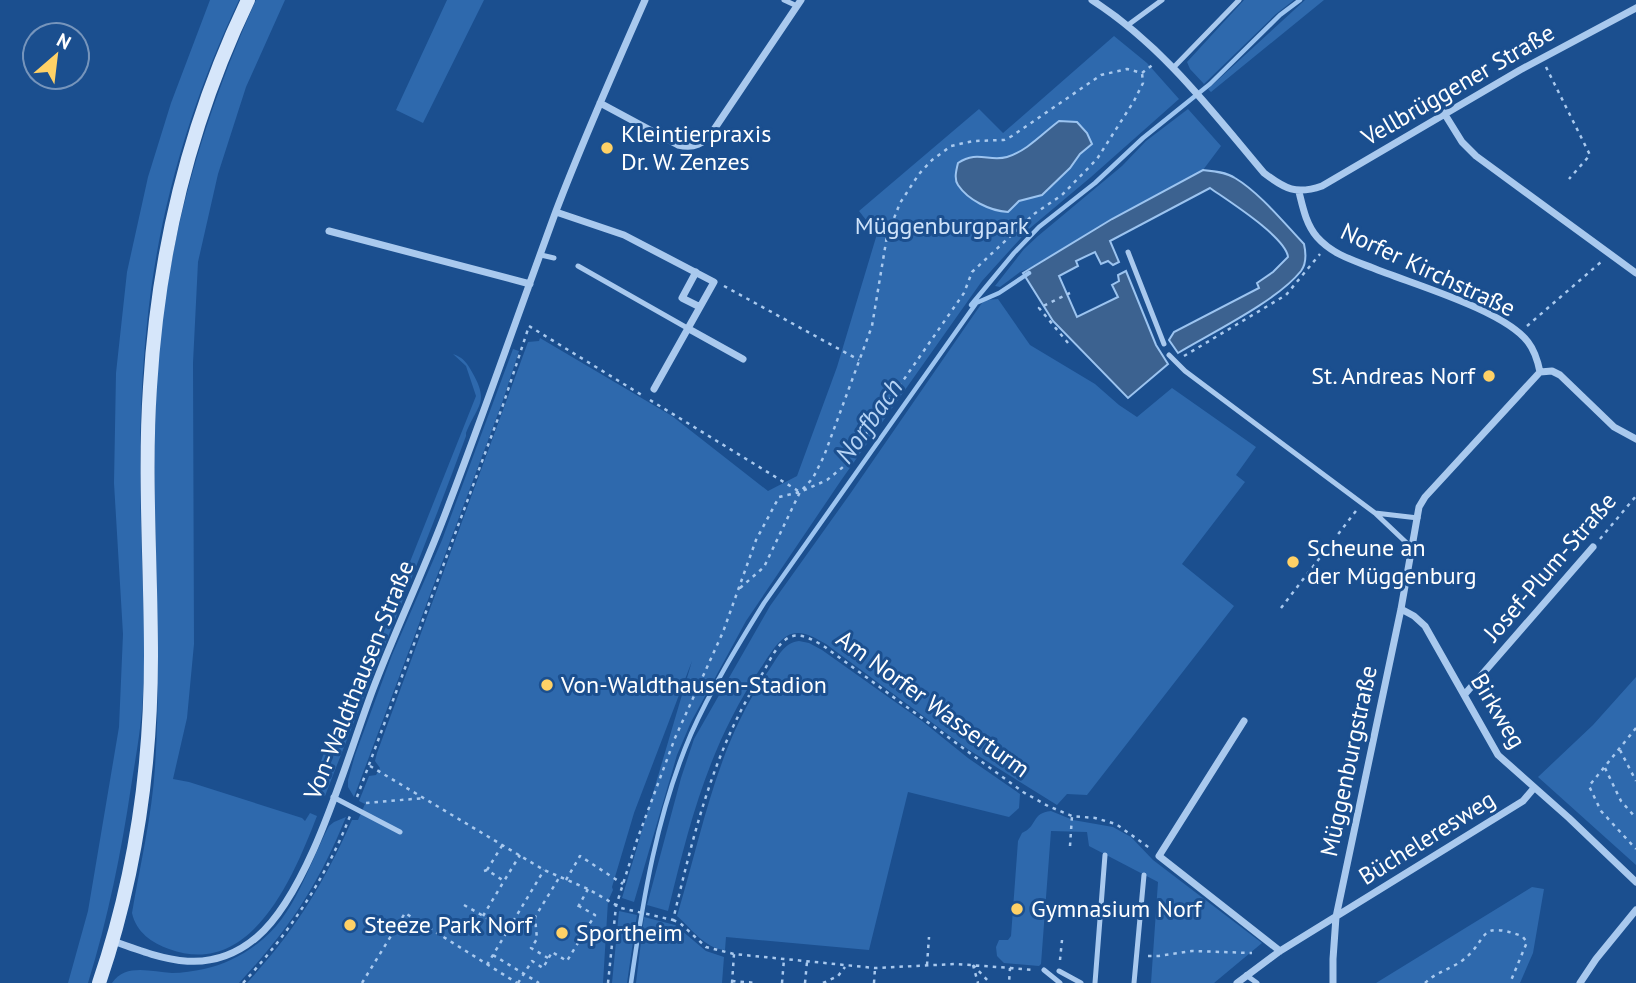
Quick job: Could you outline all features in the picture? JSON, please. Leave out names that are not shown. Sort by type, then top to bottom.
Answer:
[{"type":"main road","points":[[99,983],[113,942],[134,855],[146,762],[151,659],[148,419],[154,329],[162,271],[191,145],[217,71],[248,0]]},
{"type":"street","name":"Von-Waldthausen-Straße","points":[[113,942],[154,956],[187,962],[205,961],[241,948],[269,925],[289,896],[332,797],[448,506],[556,212],[645,0]]},
{"type":"street","points":[[1092,0],[1128,25],[1174,67],[1264,173],[1299,192]]},
{"type":"street","points":[[600,103],[678,145],[698,146],[713,131],[799,3]]},
{"type":"street","name":"Vellbrüggener Straße","points":[[1299,192],[1329,183],[1444,113],[1636,8]]},
{"type":"street","points":[[1444,113],[1469,149],[1636,272]]},
{"type":"street","name":"Norfer Kirchstraße","points":[[1299,192],[1307,221],[1326,246],[1346,258],[1482,310],[1519,333],[1533,350],[1540,372]]},
{"type":"street","points":[[556,212],[624,235],[714,282],[654,389]]},
{"type":"street","points":[[329,231],[530,284]]},
{"type":"street","points":[[696,272],[682,298],[701,307]]},
{"type":"street","points":[[689,329],[743,359]]},
{"type":"street","points":[[1540,372],[1552,371],[1560,375],[1614,426],[1636,439]]},
{"type":"street","name":"Müggenburgstraße","points":[[1333,983],[1336,917],[1401,609],[1419,507],[1425,497],[1540,372]]},
{"type":"street","name":"Josef-Plum-Straße","points":[[1465,694],[1593,547]]},
{"type":"street","name":"Birkweg","points":[[1401,609],[1425,626],[1498,755],[1636,882]]},
{"type":"street","points":[[1244,721],[1159,856],[1280,951]]},
{"type":"street","name":"Bücheleresweg","points":[[1237,983],[1280,951],[1523,801],[1534,788]]},
{"type":"street","points":[[1580,983],[1596,958],[1636,911]]},
{"type":"lane","points":[[784,0],[799,3]]},
{"type":"lane","points":[[1128,25],[1162,0]]},
{"type":"lane","points":[[1174,67],[1239,0]]},
{"type":"lane","points":[[1128,252],[1164,344]]},
{"type":"lane","points":[[541,255],[554,258]]},
{"type":"lane","points":[[578,266],[689,329]]},
{"type":"lane","points":[[1169,355],[1376,513],[1412,548]]},
{"type":"lane","points":[[1376,513],[1418,518]]},
{"type":"lane","points":[[332,797],[400,832]]},
{"type":"lane","points":[[1095,983],[1105,855]]},
{"type":"lane","points":[[1135,983],[1144,875]]},
{"type":"lane","points":[[1044,971],[1060,983]]},
{"type":"lane","points":[[1059,971],[1081,983]]},
{"type":"lane","points":[[1246,975],[1257,983]]},
{"type":"path","points":[[1142,73],[1162,56]]},
{"type":"path","points":[[1542,58],[1590,155],[1569,179]]},
{"type":"path","points":[[738,590],[764,567],[800,492],[813,478],[824,456],[872,326],[887,236],[906,193],[926,165],[951,146],[1004,140],[1012,136],[1101,75],[1127,69],[1142,73]]},
{"type":"path","points":[[608,983],[616,906],[623,884],[675,738],[723,632],[756,540],[779,497],[800,492],[827,480],[843,467],[964,293],[972,272],[1034,214],[1062,195],[1097,159],[1134,101],[1143,83],[1142,73]]},
{"type":"path","points":[[1174,361],[1286,295],[1326,246]]},
{"type":"path","points":[[1519,333],[1611,253]]},
{"type":"path","points":[[714,282],[860,360]]},
{"type":"path","points":[[1068,344],[1039,308],[1070,293]]},
{"type":"path","points":[[243,983],[304,907],[339,843],[503,405],[529,326],[800,492]]},
{"type":"path","name":"Josef-Plum-Straße","points":[[1593,547],[1636,496]]},
{"type":"path","points":[[1281,608],[1362,503]]},
{"type":"path","name":"Am Norfer Wasserturm","points":[[673,920],[698,817],[719,756],[752,686],[778,648],[789,637],[811,639],[825,647],[1023,792],[1072,816],[1095,818],[1116,824],[1139,838],[1159,856]]},
{"type":"path","points":[[1636,729],[1589,786],[1593,797],[1613,826],[1636,849]]},
{"type":"path","points":[[1619,749],[1636,781]]},
{"type":"path","points":[[370,766],[544,870],[588,889],[621,908],[680,923],[706,947],[734,954],[875,968],[926,965],[1010,968],[1009,983]]},
{"type":"path","points":[[1604,767],[1622,801],[1636,818]]},
{"type":"path","points":[[353,808],[382,800],[425,798]]},
{"type":"path","points":[[1070,846],[1072,816]]},
{"type":"path","points":[[503,844],[485,871],[504,881]]},
{"type":"path","points":[[483,916],[520,855]]},
{"type":"path","points":[[565,880],[580,856],[623,884]]},
{"type":"path","points":[[488,965],[544,870]]},
{"type":"path","points":[[548,958],[531,948],[537,939],[535,918],[560,877]]},
{"type":"path","points":[[362,983],[405,914],[518,983],[532,961],[542,968],[552,952],[567,961],[594,915],[578,906],[588,889]]},
{"type":"path","points":[[464,905],[508,930]]},
{"type":"path","points":[[1425,983],[1433,975],[1461,961],[1481,937],[1497,930],[1522,936],[1527,942],[1510,983]]},
{"type":"path","points":[[926,965],[929,937]]},
{"type":"path","points":[[1059,971],[1062,940]]},
{"type":"path","points":[[1159,956],[1192,951],[1252,953]]},
{"type":"path","points":[[734,954],[732,982],[757,983]]},
{"type":"path","points":[[493,955],[539,983]]},
{"type":"path","points":[[782,983],[784,958]]},
{"type":"path","points":[[805,983],[807,961]]},
{"type":"path","points":[[835,983],[846,965]]},
{"type":"path","points":[[973,965],[978,983]]},
{"type":"path","points":[[973,965],[990,983]]},
{"type":"path","points":[[874,983],[875,968]]},
{"type":"path","points":[[823,983],[838,976]]},
{"type":"green space","points":[[210,0],[239,0],[206,77],[179,158],[159,240],[147,324],[141,424],[144,663],[139,738],[118,861],[95,959],[88,983],[68,983],[88,911],[119,727],[123,634],[114,483],[116,373],[127,272],[148,177],[171,103]]},
{"type":"green space","points":[[256,0],[285,0],[246,87],[218,174],[198,262],[193,363],[194,644],[187,718],[173,779],[305,821],[310,813],[317,816],[296,866],[266,916],[246,936],[224,950],[198,955],[157,944],[141,931],[132,913],[149,822],[155,767],[158,653],[155,426],[163,313],[187,192],[225,76]]},
{"type":"green space","points":[[447,0],[484,0],[423,123],[396,110]]},
{"type":"green space","points":[[1244,0],[1294,0],[1204,84],[1187,62]]},
{"type":"green space","points":[[1305,0],[1324,0],[1211,92],[1208,89]]},
{"type":"green space","name":"Von-Waldthausen-Stadion","points":[[1114,36],[1147,63],[1179,99],[1029,229],[982,281],[842,479],[746,621],[691,722],[677,755],[634,902],[622,898],[692,661],[634,813],[608,901],[603,983],[247,983],[307,906],[352,820],[358,820],[365,804],[359,801],[369,776],[376,775],[380,768],[375,761],[377,753],[528,342],[539,341],[540,338],[672,416],[768,491],[797,476],[837,367],[877,234],[859,211],[979,109],[1003,133]]},
{"type":"green space","points":[[1188,109],[1221,146],[1203,170],[1112,219],[1044,262],[1020,272],[1000,287],[995,286],[1024,249],[1038,236],[1122,166],[1146,141]]},
{"type":"green space","points":[[998,299],[1030,345],[1095,384],[1137,417],[1172,388],[1256,447],[1236,475],[1245,482],[1182,564],[1234,606],[1087,795],[1067,794],[1057,805],[969,750],[826,644],[802,633],[787,636],[772,651],[742,698],[714,757],[684,846],[668,911],[647,905],[694,739],[770,606],[984,300]]},
{"type":"green space","points":[[513,349],[519,351],[502,403],[354,797],[348,787],[348,780],[355,755],[392,655],[442,540]]},
{"type":"green space","points":[[453,354],[465,361],[472,372],[480,391],[480,404],[466,433],[325,796],[312,789],[331,731],[347,720],[476,396],[466,366]]},
{"type":"green space","points":[[799,641],[822,650],[1020,794],[1019,808],[1009,817],[908,792],[869,950],[726,937],[725,950],[705,942],[677,916],[713,789],[736,728],[778,656],[793,642]]},
{"type":"green space","points":[[1636,677],[1636,865],[1538,777],[1593,725]]},
{"type":"green space","points":[[1051,811],[1073,820],[1113,827],[1131,837],[1153,860],[1262,943],[1214,983],[1151,983],[1158,882],[1089,846],[1087,832],[1051,831],[1041,964],[1004,963],[997,956],[996,947],[999,940],[1008,940],[1011,936],[1018,841],[1040,814]]},
{"type":"green space","points":[[346,817],[301,906],[239,983],[112,983],[124,973],[132,971],[176,973],[211,967],[232,960],[251,948],[270,933],[291,905],[329,826]]},
{"type":"green space","points":[[1532,887],[1544,889],[1533,953],[1520,983],[1376,983]]},
{"type":"green space","points":[[619,911],[637,915],[627,983],[612,983]]},
{"type":"green space","points":[[644,917],[675,925],[706,951],[724,957],[722,983],[636,983]]},
{"type":"shaded area","points":[[1059,121],[1077,122],[1092,144],[1042,195],[1019,201],[1008,212],[980,204],[958,185],[958,163],[971,157],[1007,157],[1028,146]]},
{"type":"shaded area","points":[[1203,170],[1231,176],[1263,200],[1304,244],[1304,265],[1277,294],[1178,353],[1169,340],[1174,332],[1259,288],[1257,283],[1288,257],[1277,239],[1210,188],[1110,241],[1119,262],[1113,265],[1108,261],[1101,264],[1095,252],[1076,261],[1078,266],[1059,276],[1077,317],[1118,297],[1112,285],[1119,281],[1118,275],[1126,271],[1156,345],[1168,364],[1128,398],[1053,321],[1023,273],[1112,219]]},
{"type":"waterway","name":"Norfbach","points":[[631,983],[660,825],[679,764],[707,700],[764,603],[977,302],[971,305],[1014,253],[1039,227],[1095,183],[1143,138],[1210,84],[1280,15],[1300,0]]},
{"type":"waterway","points":[[976,303],[999,293],[1029,273]]},
{"type":"place","name":"Kleintierpraxis Dr. W. Zenzes","points":[[607,148]]},
{"type":"place","name":"St. Andreas Norf","points":[[1489,376]]},
{"type":"place","name":"Scheune an der Müggenburg","points":[[1293,562]]},
{"type":"place","name":"Von-Waldthausen-Stadion","points":[[547,685]]},
{"type":"place","name":"Gymnasium Norf","points":[[1017,909]]},
{"type":"place","name":"Steeze Park Norf","points":[[350,925]]},
{"type":"place","name":"Sportheim","points":[[562,933]]},
{"type":"park label","name":"Müggenburgpark","points":[[942,226]]}]
